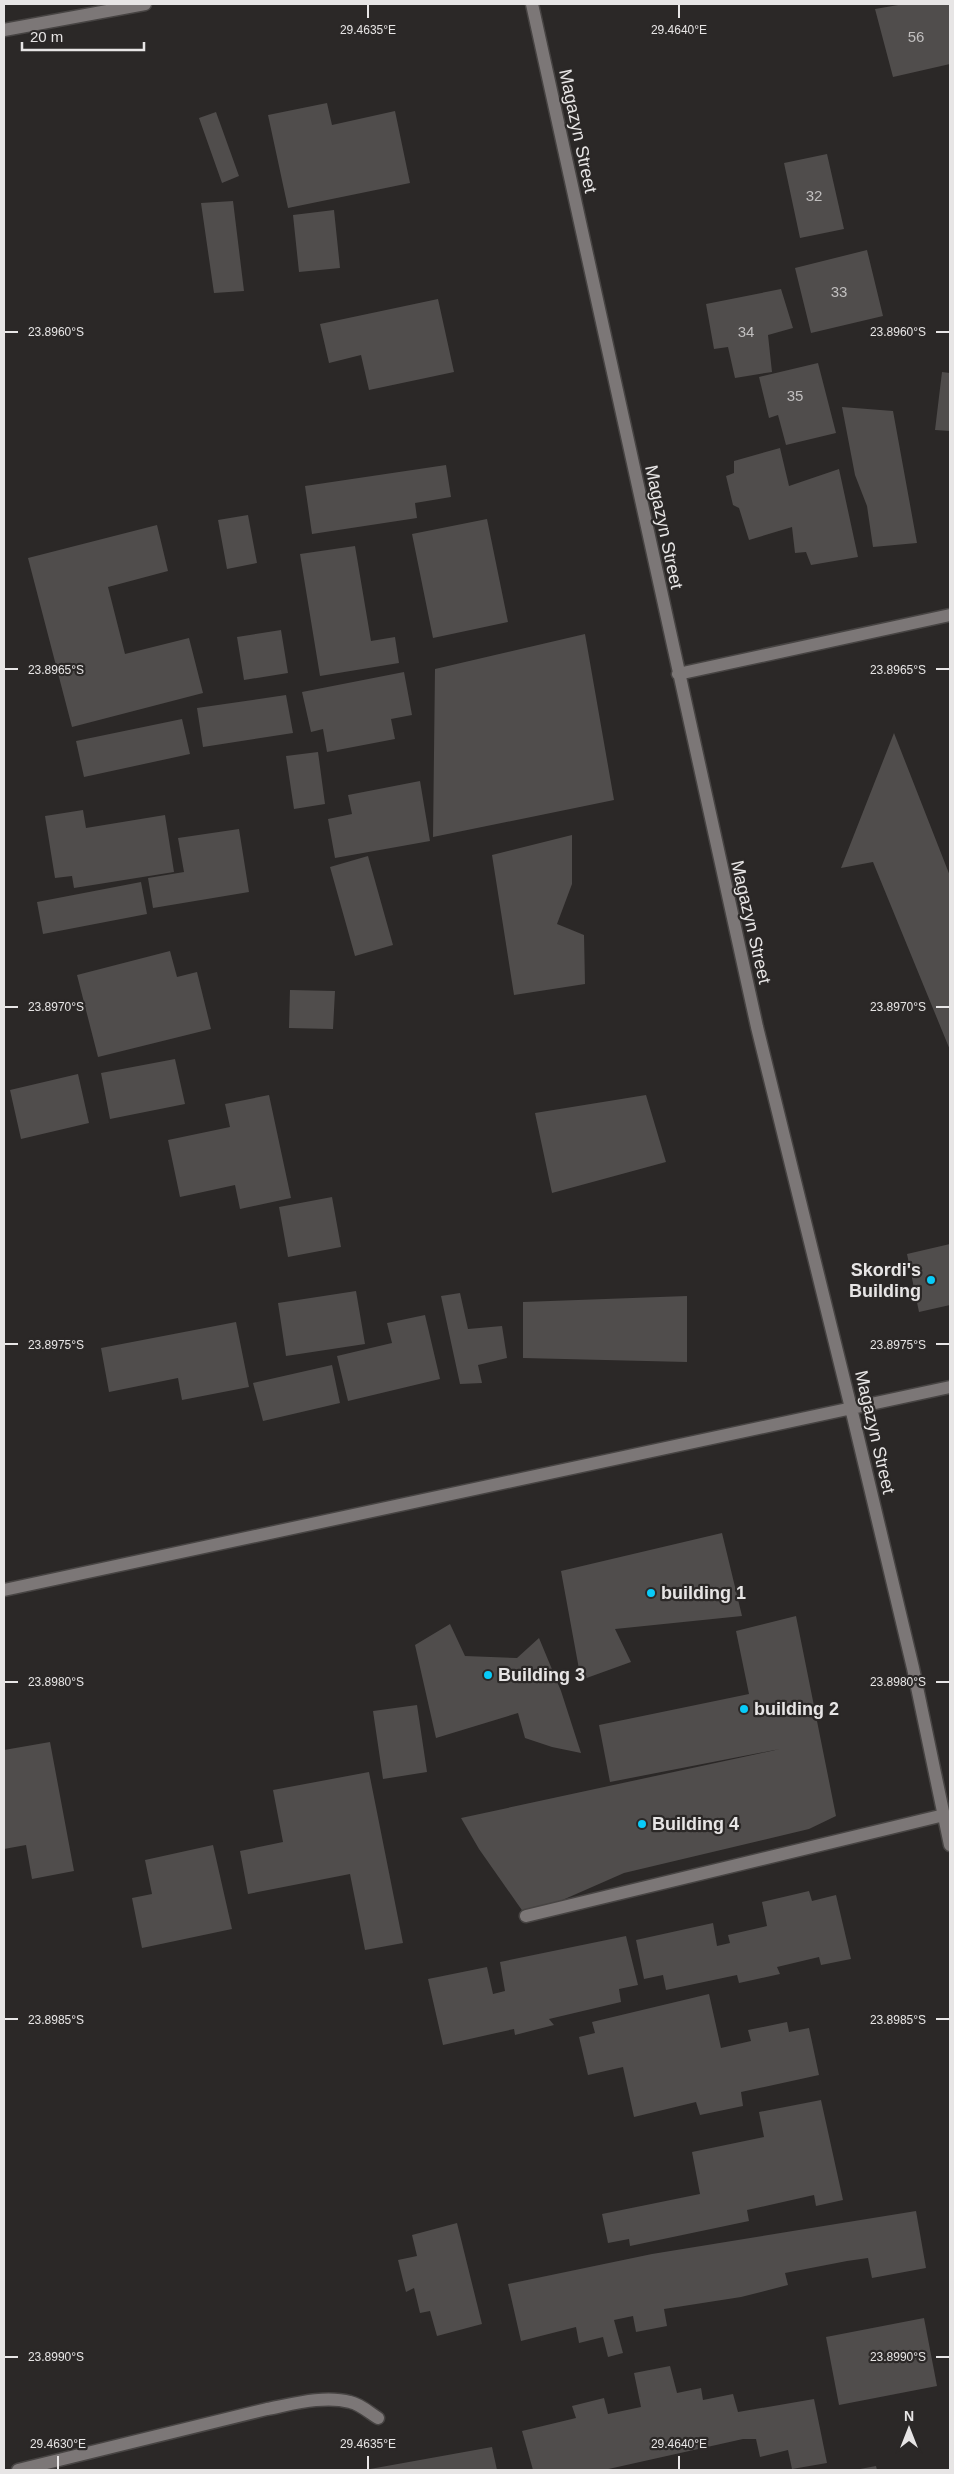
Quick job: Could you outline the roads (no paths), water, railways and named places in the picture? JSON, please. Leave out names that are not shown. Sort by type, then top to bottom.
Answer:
[{"type":"street","points":[[4,30],[145,4]]},
{"type":"street","name":"Magazyn Street","points":[[532,4],[757,1027],[851,1408],[912,1668],[950,1845]]},
{"type":"street","points":[[678,674],[950,616]]},
{"type":"street","points":[[4,1590],[950,1387]]},
{"type":"street","points":[[526,1916],[944,1815]]},
{"type":"street","points":[[18,2470],[258,2411],[308,2402],[331,2400],[352,2402],[378,2418]]},
{"type":"place","name":"Skordi's Building","points":[[931,1280]]},
{"type":"place","name":"building 1","points":[[651,1593]]},
{"type":"place","name":"Building 3","points":[[488,1675]]},
{"type":"place","name":"building 2","points":[[744,1709]]},
{"type":"place","name":"Building 4","points":[[642,1824]]}]
